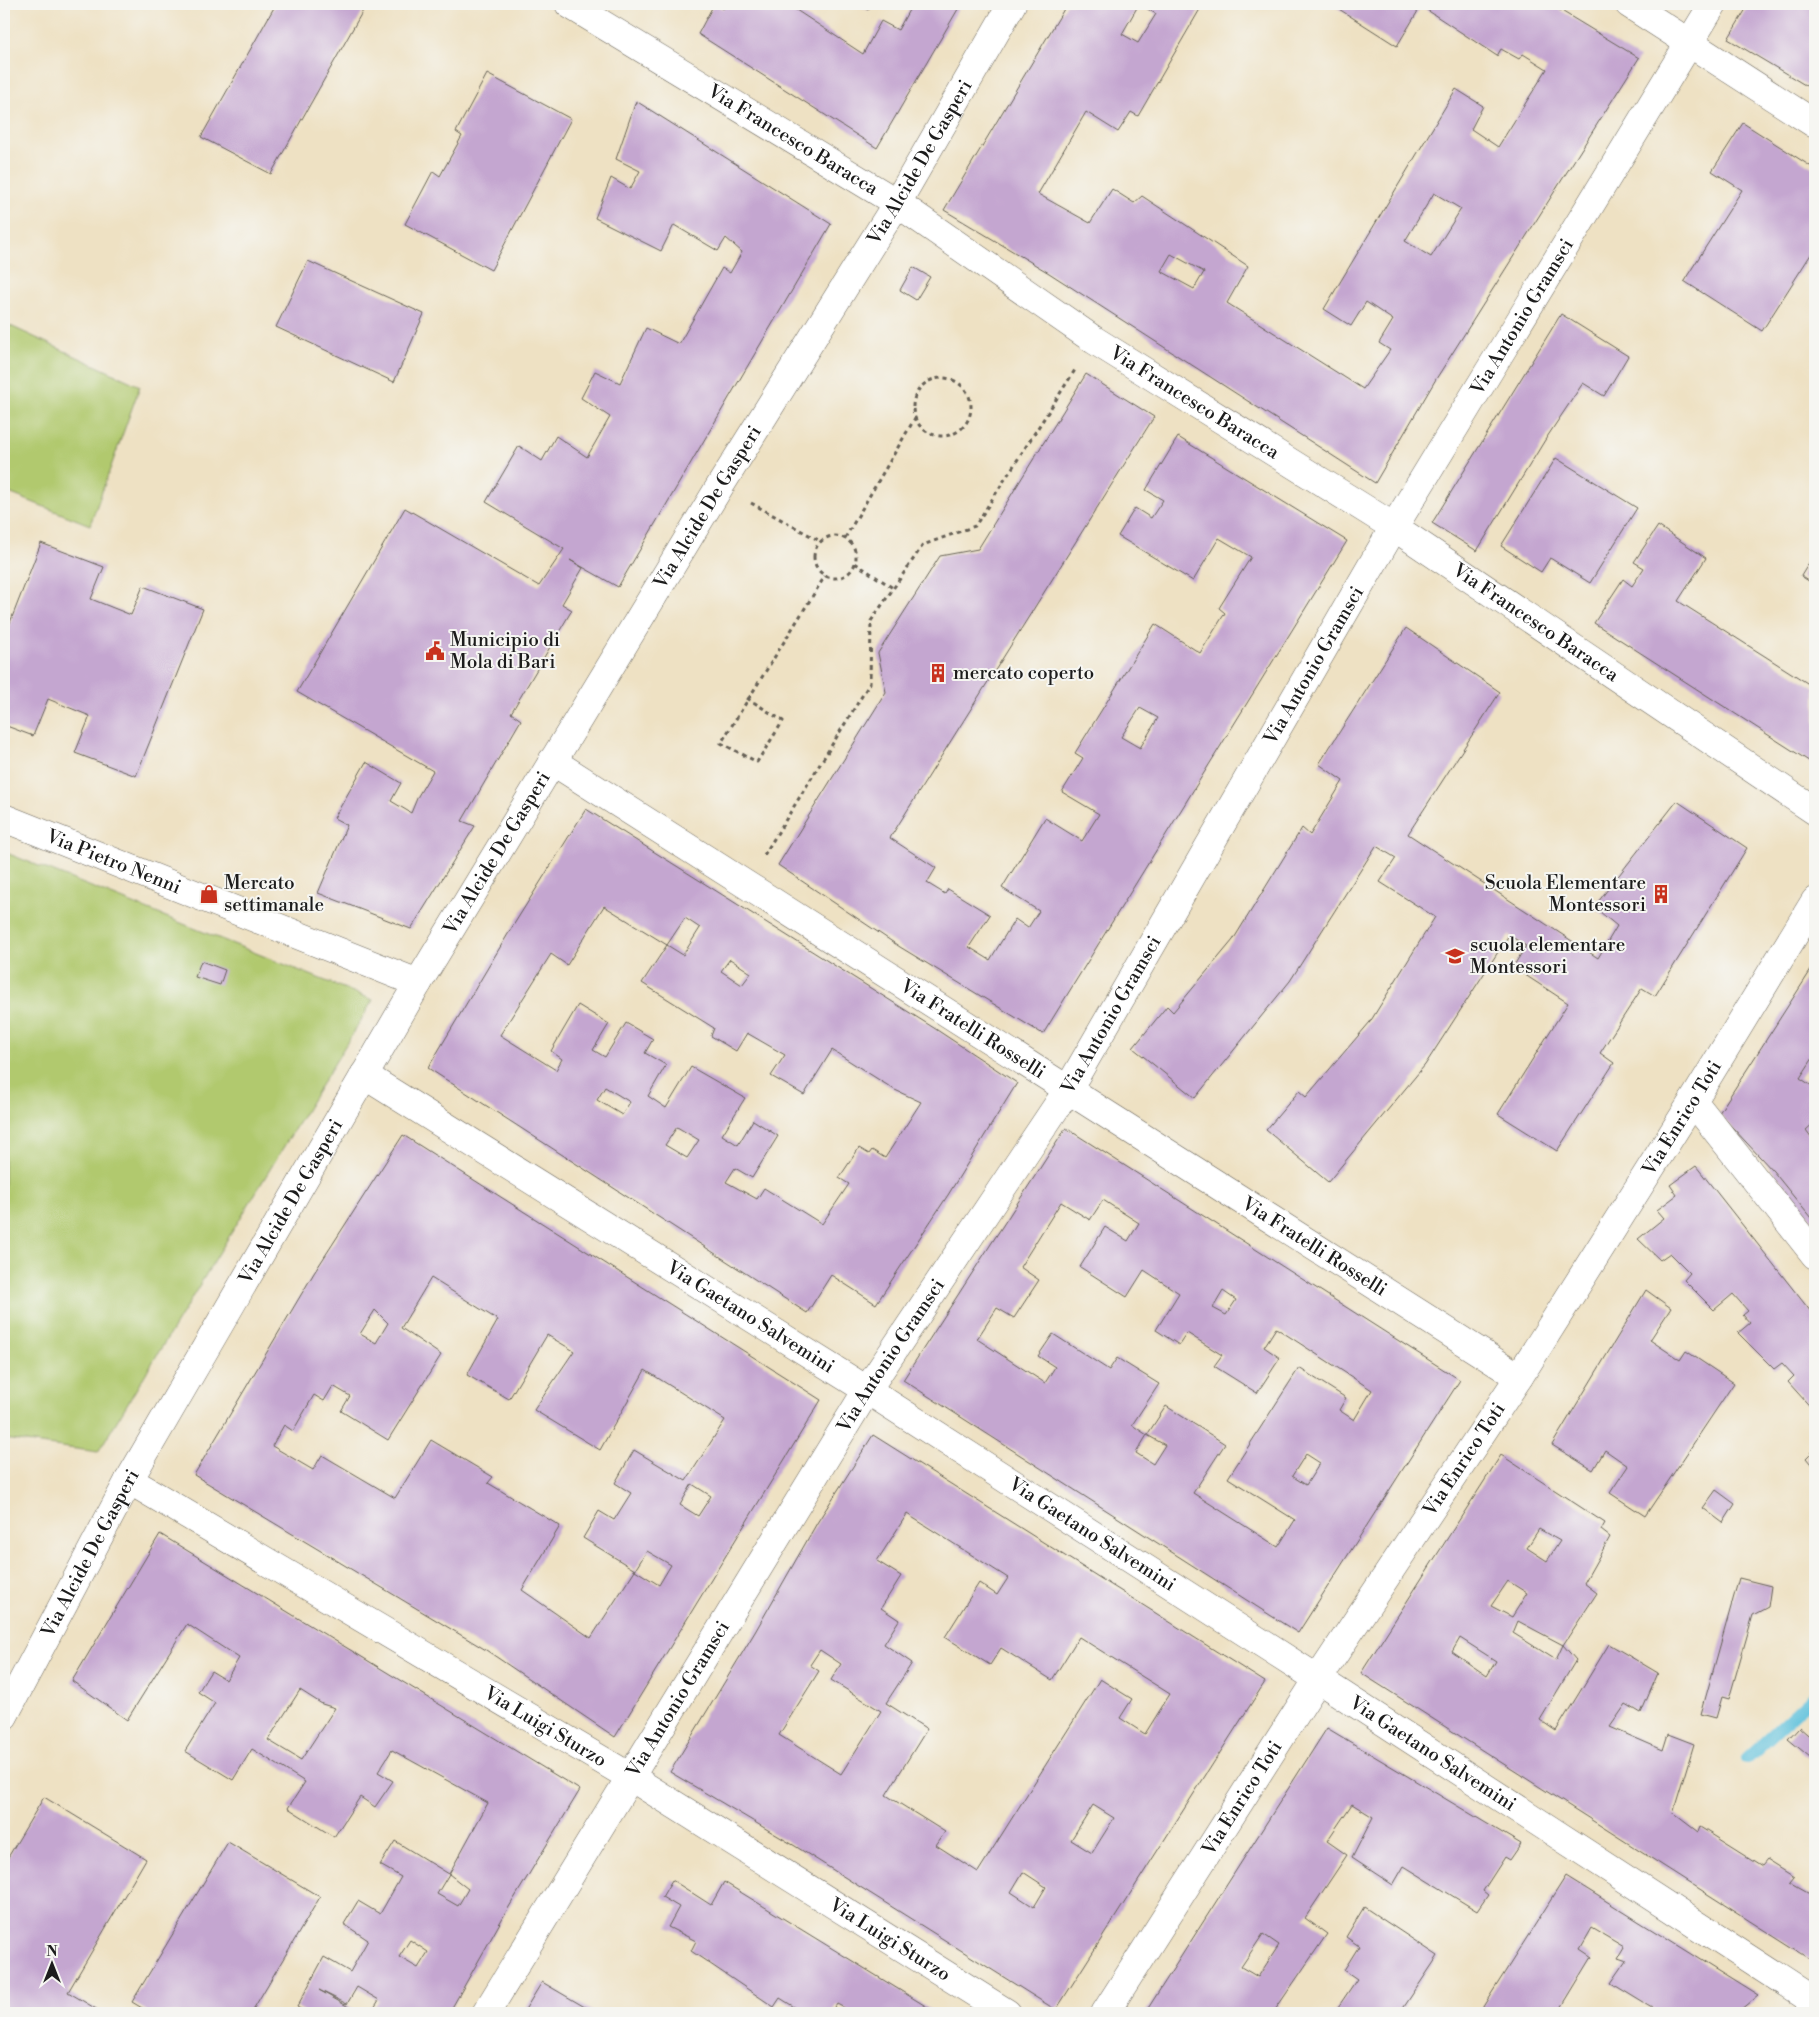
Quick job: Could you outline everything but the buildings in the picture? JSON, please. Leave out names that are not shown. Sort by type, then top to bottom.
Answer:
[{"type":"street","name":"Via Francesco Baracca","points":[[569,4],[897,204],[1094,340],[1394,527],[1815,811]]},
{"type":"street","name":"Via Alcide De Gasperi","points":[[4,1716],[129,1480],[418,983],[720,486],[897,204],[1012,4]]},
{"type":"street","points":[[1629,4],[1815,124]]},
{"type":"street","name":"Via Antonio Gramsci","points":[[486,2013],[632,1778],[867,1390],[1067,1091],[1394,527],[1713,4]]},
{"type":"street","name":"Via Fratelli Rosselli","points":[[552,761],[747,883],[1067,1091],[1519,1377]]},
{"type":"street","name":"Via Pietro Nenni","points":[[4,818],[418,983]]},
{"type":"street","name":"Via Enrico Toti","points":[[1105,2013],[1318,1679],[1519,1377],[1693,1101],[1815,901]]},
{"type":"street","name":"Via Gaetano Salvemini","points":[[364,1076],[867,1390],[1318,1679],[1815,2002]]},
{"type":"street","points":[[1693,1101],[1815,1255]]},
{"type":"street","name":"Via Luigi Sturzo","points":[[129,1480],[632,1778],[1007,2013]]},
{"type":"street","points":[[1803,2013],[1815,2002]]},
{"type":"path","points":[[747,883],[870,683],[871,621],[923,545],[975,526],[1094,340]]},
{"type":"path","points":[[845,538],[915,418],[914,400],[924,385],[941,378],[959,384],[970,400],[971,409],[968,418],[963,427],[956,433],[937,436],[920,426],[915,418]]},
{"type":"path","points":[[720,486],[820,541]]},
{"type":"path","points":[[832,536],[845,538],[855,549],[856,563],[846,575],[839,578],[825,576],[814,563],[816,548],[820,541],[832,536]]},
{"type":"path","points":[[856,563],[893,588]]},
{"type":"path","points":[[747,698],[782,720],[757,762],[721,743],[747,698],[825,576]]},
{"type":"green space","points":[[4,323],[140,386],[90,525],[4,491]]},
{"type":"green space","points":[[4,852],[373,1000],[98,1452],[4,1439]]},
{"type":"waterway","points":[[1747,1758],[1815,1695]]},
{"type":"place","name":"Municipio di Mola di Bari","points":[[435,651]]},
{"type":"place","name":"mercato coperto","points":[[938,673]]},
{"type":"place","name":"Mercato settimanale","points":[[209,894]]},
{"type":"place","name":"Scuola Elementare Montessori","points":[[1661,894]]},
{"type":"place","name":"scuola elementare Montessori","points":[[1455,956]]}]
